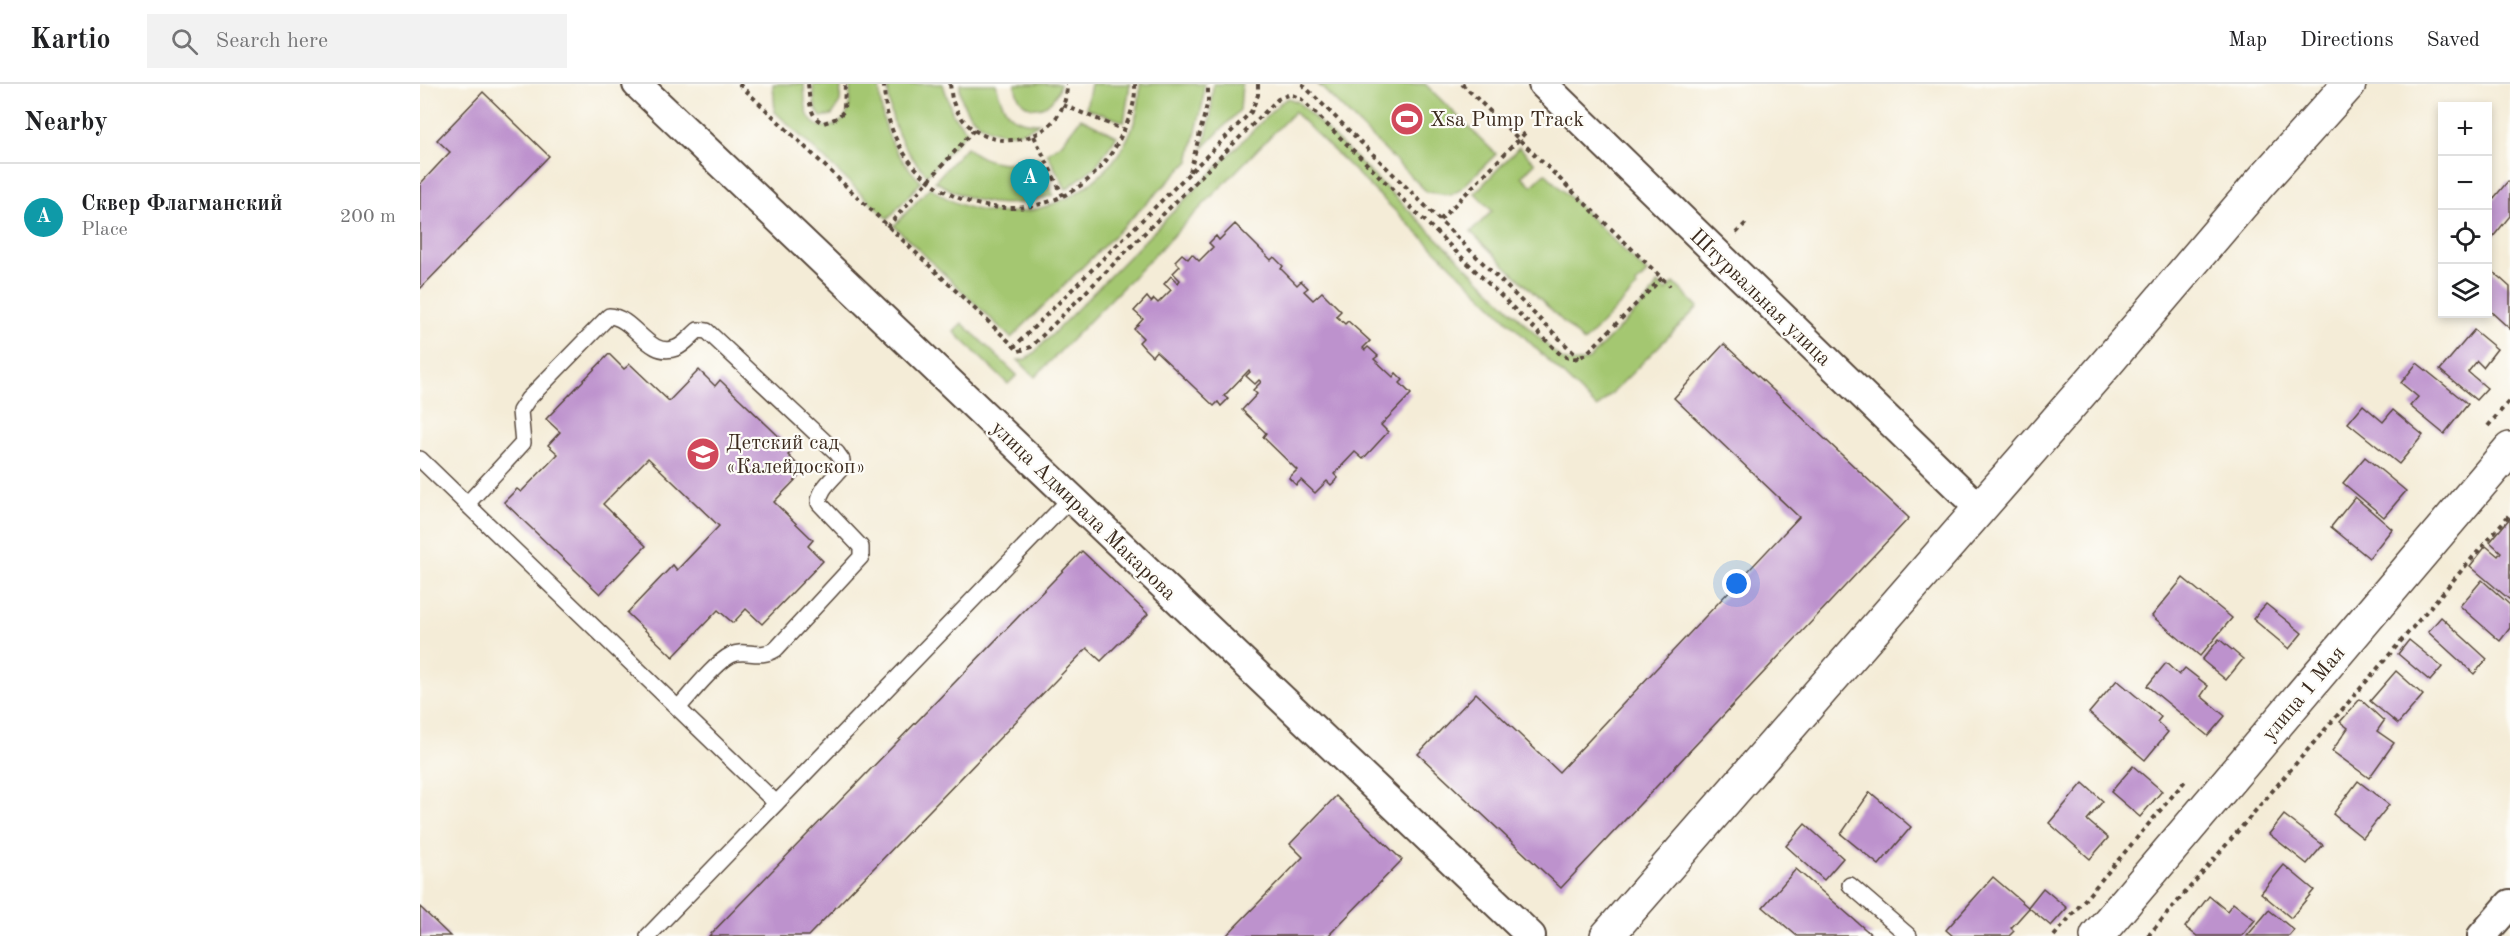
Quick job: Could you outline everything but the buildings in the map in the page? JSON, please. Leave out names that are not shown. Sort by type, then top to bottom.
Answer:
[{"type":"street","name":"улица Адмирала Макарова","points":[[637,84],[1530,936]]},
{"type":"street","name":"Штурвальная улица","points":[[1543,84],[1980,509]]},
{"type":"street","points":[[1607,936],[1980,509],[2259,184],[2349,84]]},
{"type":"street","name":"улица 1 Мая","points":[[2097,936],[2510,449]]},
{"type":"street","points":[[2482,936],[2510,904]]},
{"type":"lane","points":[[467,504],[523,443],[520,411],[528,399],[609,316],[618,317],[627,322],[648,342],[663,350],[677,348],[698,330],[707,331],[837,453],[842,460],[842,467],[823,489],[819,496],[819,503],[861,547],[861,557],[776,649],[767,655],[732,654],[723,660],[678,708]]},
{"type":"lane","points":[[420,459],[776,803]]},
{"type":"lane","points":[[648,936],[1071,498]]},
{"type":"lane","points":[[1850,885],[1909,936]]},
{"type":"path","points":[[739,84],[1013,348],[1019,351],[1031,347],[1278,99],[1290,94],[1301,99],[1561,355],[1570,359],[1579,358],[1587,353],[1662,278]]},
{"type":"path","points":[[808,84],[811,110],[814,117],[824,123],[837,118],[844,111],[845,84]]},
{"type":"path","points":[[884,84],[888,119],[895,140],[905,158],[928,182],[946,193],[972,204],[997,208],[1039,204],[1063,196],[1097,171],[1115,148],[1129,120],[1135,84]]},
{"type":"path","points":[[950,84],[953,102],[962,118],[974,130],[993,140],[1012,142],[1034,136],[1048,127],[1063,105],[1067,84]]},
{"type":"path","points":[[1190,173],[1208,101],[1208,84]]},
{"type":"path","points":[[1013,348],[1251,112],[1258,95],[1257,84]]},
{"type":"path","points":[[1302,84],[1579,358]]},
{"type":"path","points":[[1462,84],[1670,286]]},
{"type":"path","points":[[1063,105],[1124,130]]},
{"type":"path","points":[[887,227],[974,130]]},
{"type":"path","points":[[1440,220],[1526,133]]},
{"type":"path","points":[[1034,136],[1063,196]]},
{"type":"path","points":[[2148,936],[2510,514]]},
{"type":"green space","points":[[773,84],[804,84],[805,105],[809,117],[816,125],[827,127],[837,124],[845,117],[849,105],[850,84],[879,84],[882,113],[890,138],[902,159],[921,182],[888,219],[775,112]]},
{"type":"green space","points":[[813,84],[841,84],[840,102],[832,115],[821,117],[818,113],[814,101]]},
{"type":"green space","points":[[888,84],[943,84],[953,115],[967,131],[927,175],[910,155],[898,134],[891,110]]},
{"type":"green space","points":[[960,84],[996,84],[1001,101],[1009,114],[1021,121],[1039,123],[1026,130],[1013,133],[987,128],[976,121],[967,110]]},
{"type":"green space","points":[[1015,84],[1060,84],[1051,101],[1036,108],[1023,103]]},
{"type":"green space","points":[[1091,84],[1130,84],[1124,122],[1086,108]]},
{"type":"green space","points":[[1140,84],[1204,84],[1203,102],[1189,161],[1011,338],[894,226],[930,187],[962,205],[997,213],[1032,210],[1066,199],[1095,179],[1119,153],[1135,121]]},
{"type":"green space","points":[[1213,84],[1242,84],[1240,110],[1203,148],[1211,116]]},
{"type":"green space","name":"Xsa Pump Track","points":[[1318,84],[1425,84],[1496,154],[1460,190],[1451,195],[1427,192]]},
{"type":"green space","points":[[1288,98],[1298,102],[1561,359],[1575,362],[1589,359],[1649,298],[1658,283],[1666,291],[1674,283],[1698,307],[1597,408],[1294,112],[1035,377],[1018,360],[1024,360],[1032,355],[1280,103]]},
{"type":"green space","points":[[1081,118],[1117,136],[1096,166],[1066,189],[1047,153],[1061,144]]},
{"type":"green space","points":[[966,147],[991,161],[1009,163],[1038,157],[1053,195],[1022,203],[992,203],[964,196],[935,181]]},
{"type":"green space","points":[[1519,147],[1535,163],[1522,176],[1532,186],[1545,173],[1647,273],[1635,285],[1637,287],[1584,342],[1471,232],[1492,211],[1475,193]]},
{"type":"green space","points":[[962,323],[1017,375],[1008,384],[954,332]]},
{"type":"place","name":"Xsa Pump Track","points":[[1407,119]]},
{"type":"place","name":"Сквер Флагманский","points":[[1030,209]]},
{"type":"place","name":"Детский сад «Калейдоскоп»","points":[[703,454]]}]
